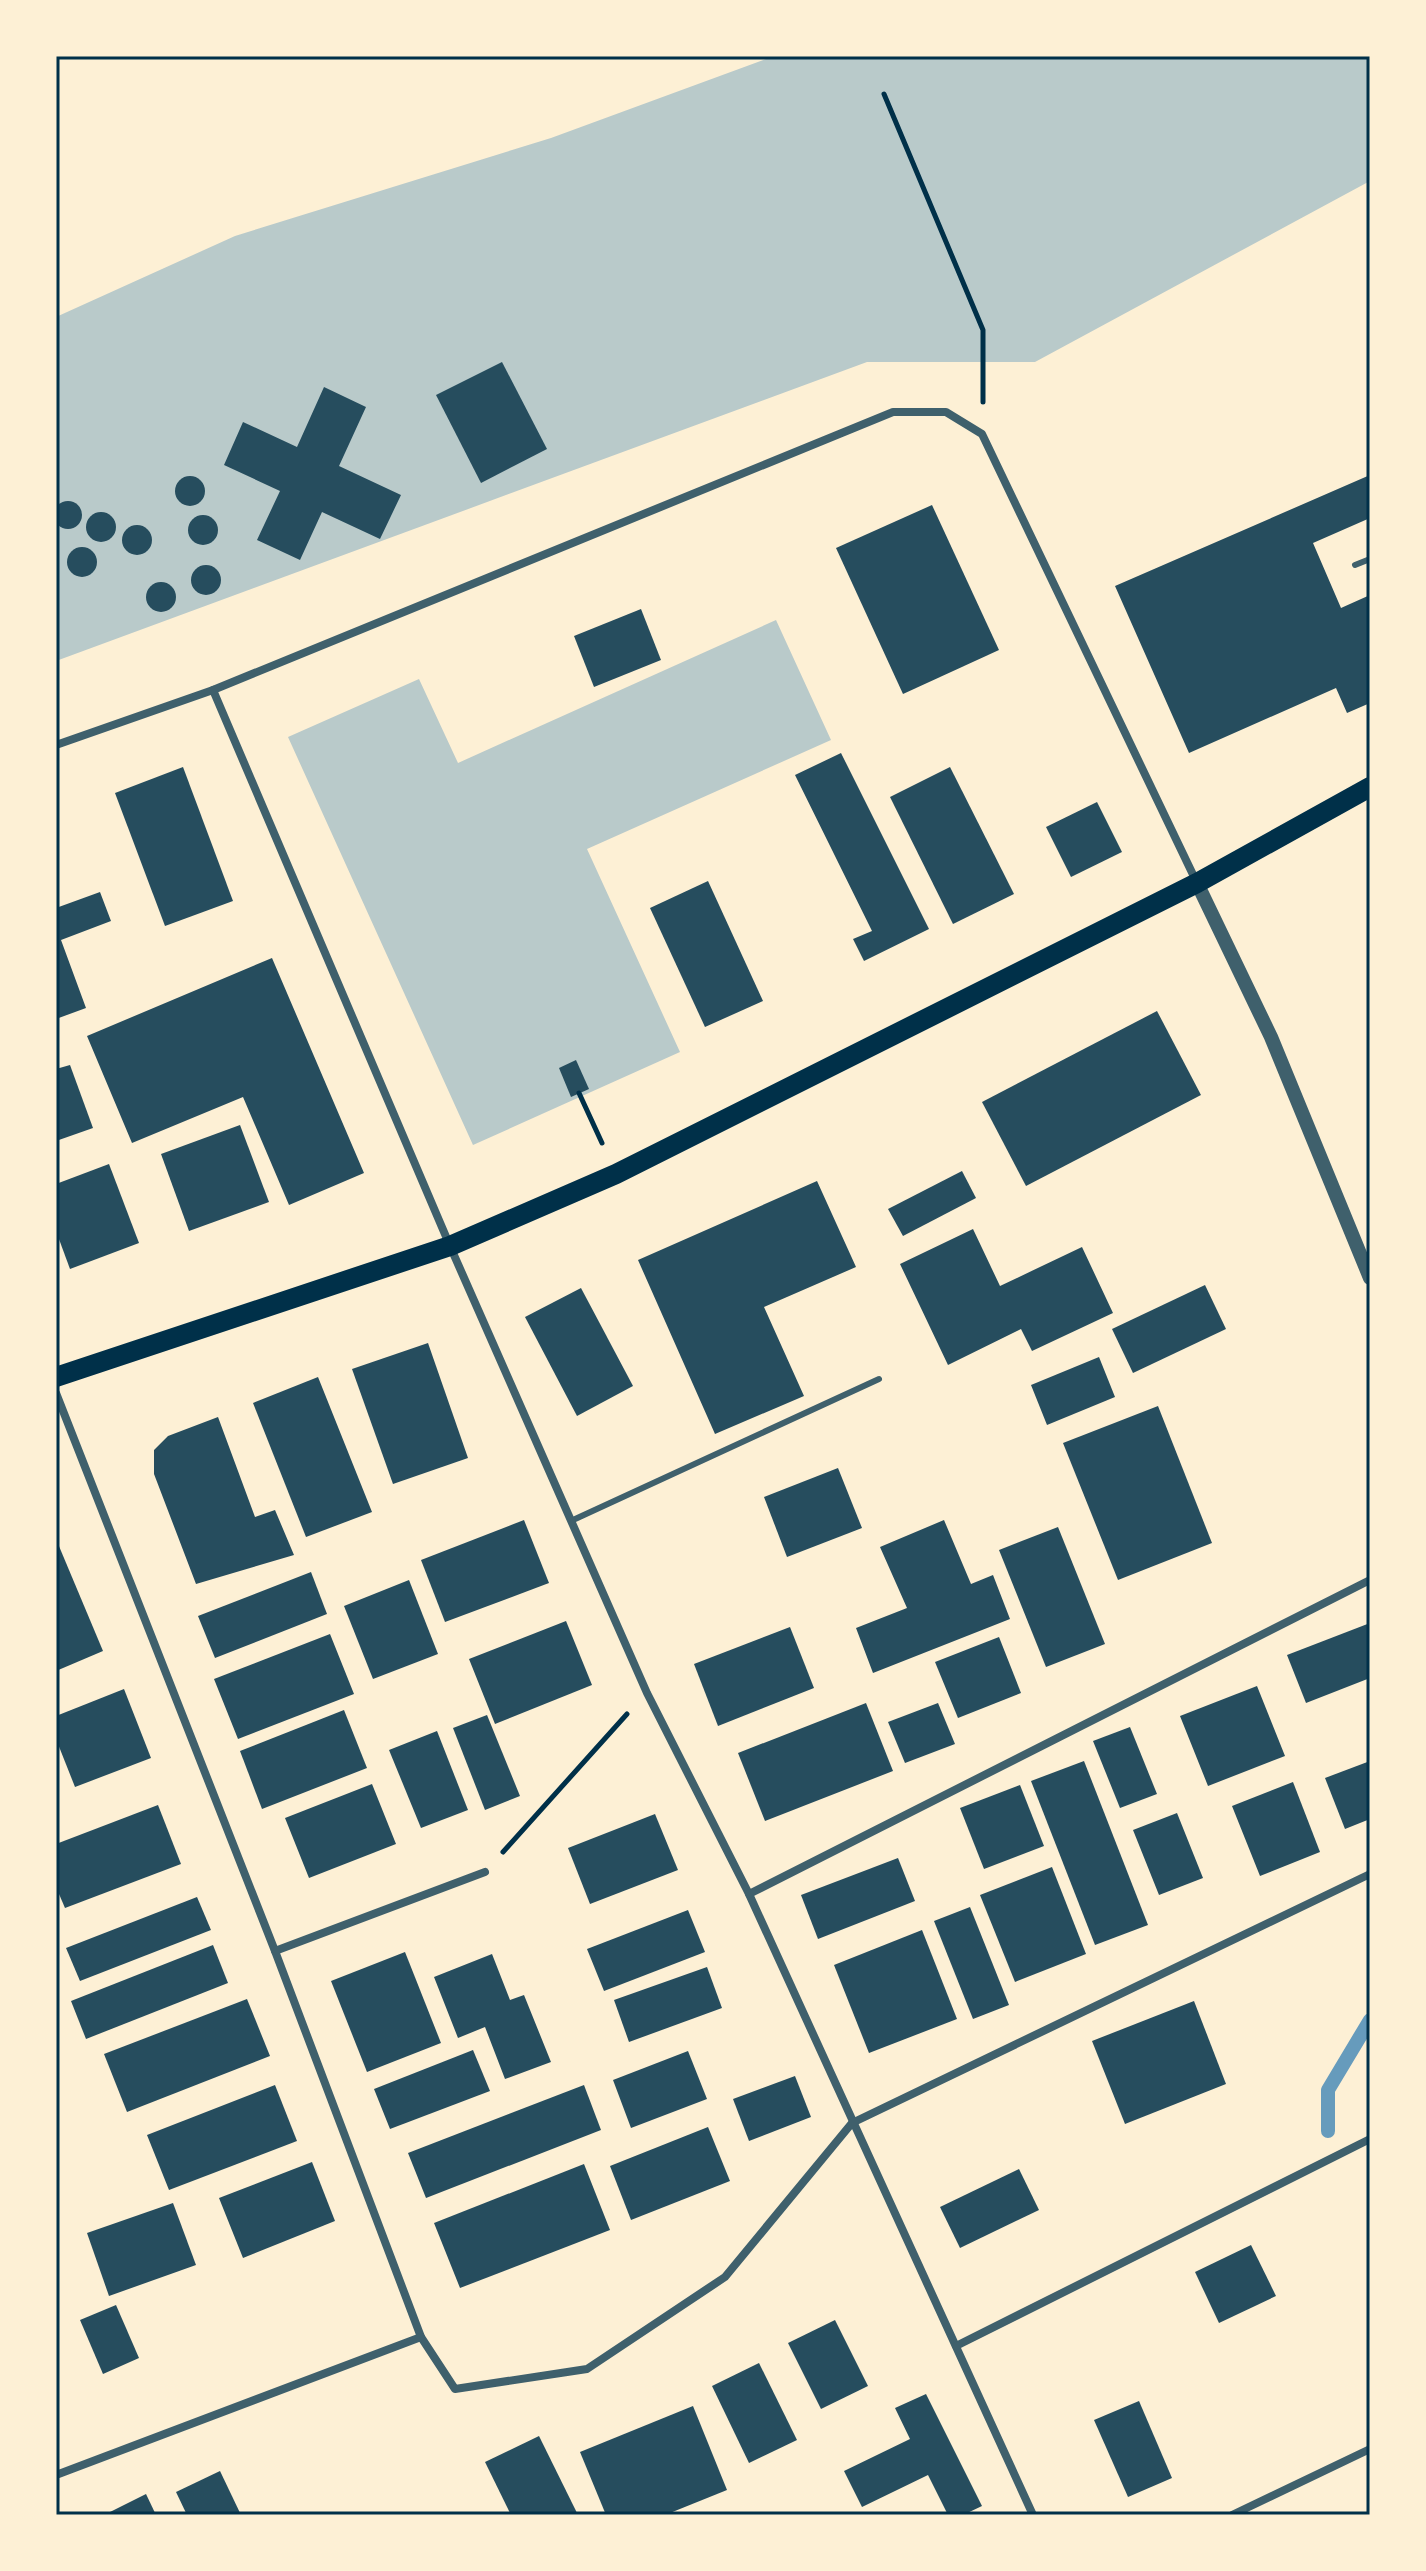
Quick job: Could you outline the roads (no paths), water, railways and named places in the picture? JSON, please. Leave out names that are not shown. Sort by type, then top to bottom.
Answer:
[{"type":"main road","points":[[56,1377],[450,1246],[616,1174],[1197,883],[1370,787]]},
{"type":"street","points":[[56,745],[213,690],[893,412],[946,412],[982,434],[1271,1037],[1370,1278]]},
{"type":"street","points":[[213,690],[450,1246],[647,1693],[749,1894],[1033,2515]]},
{"type":"street","points":[[56,1393],[275,1951],[421,2337],[455,2389],[587,2369],[725,2277],[852,2123],[1370,1874]]},
{"type":"street","points":[[749,1894],[1370,1580]]},
{"type":"street","points":[[275,1951],[485,1872]]},
{"type":"street","points":[[956,2346],[1370,2139]]},
{"type":"street","points":[[56,2475],[421,2337]]},
{"type":"street","points":[[1232,2515],[1370,2449]]},
{"type":"lane","points":[[1355,565],[1370,559]]},
{"type":"lane","points":[[573,1520],[879,1379]]},
{"type":"waterway","points":[[1328,2131],[1328,2090],[1370,2020]]}]
